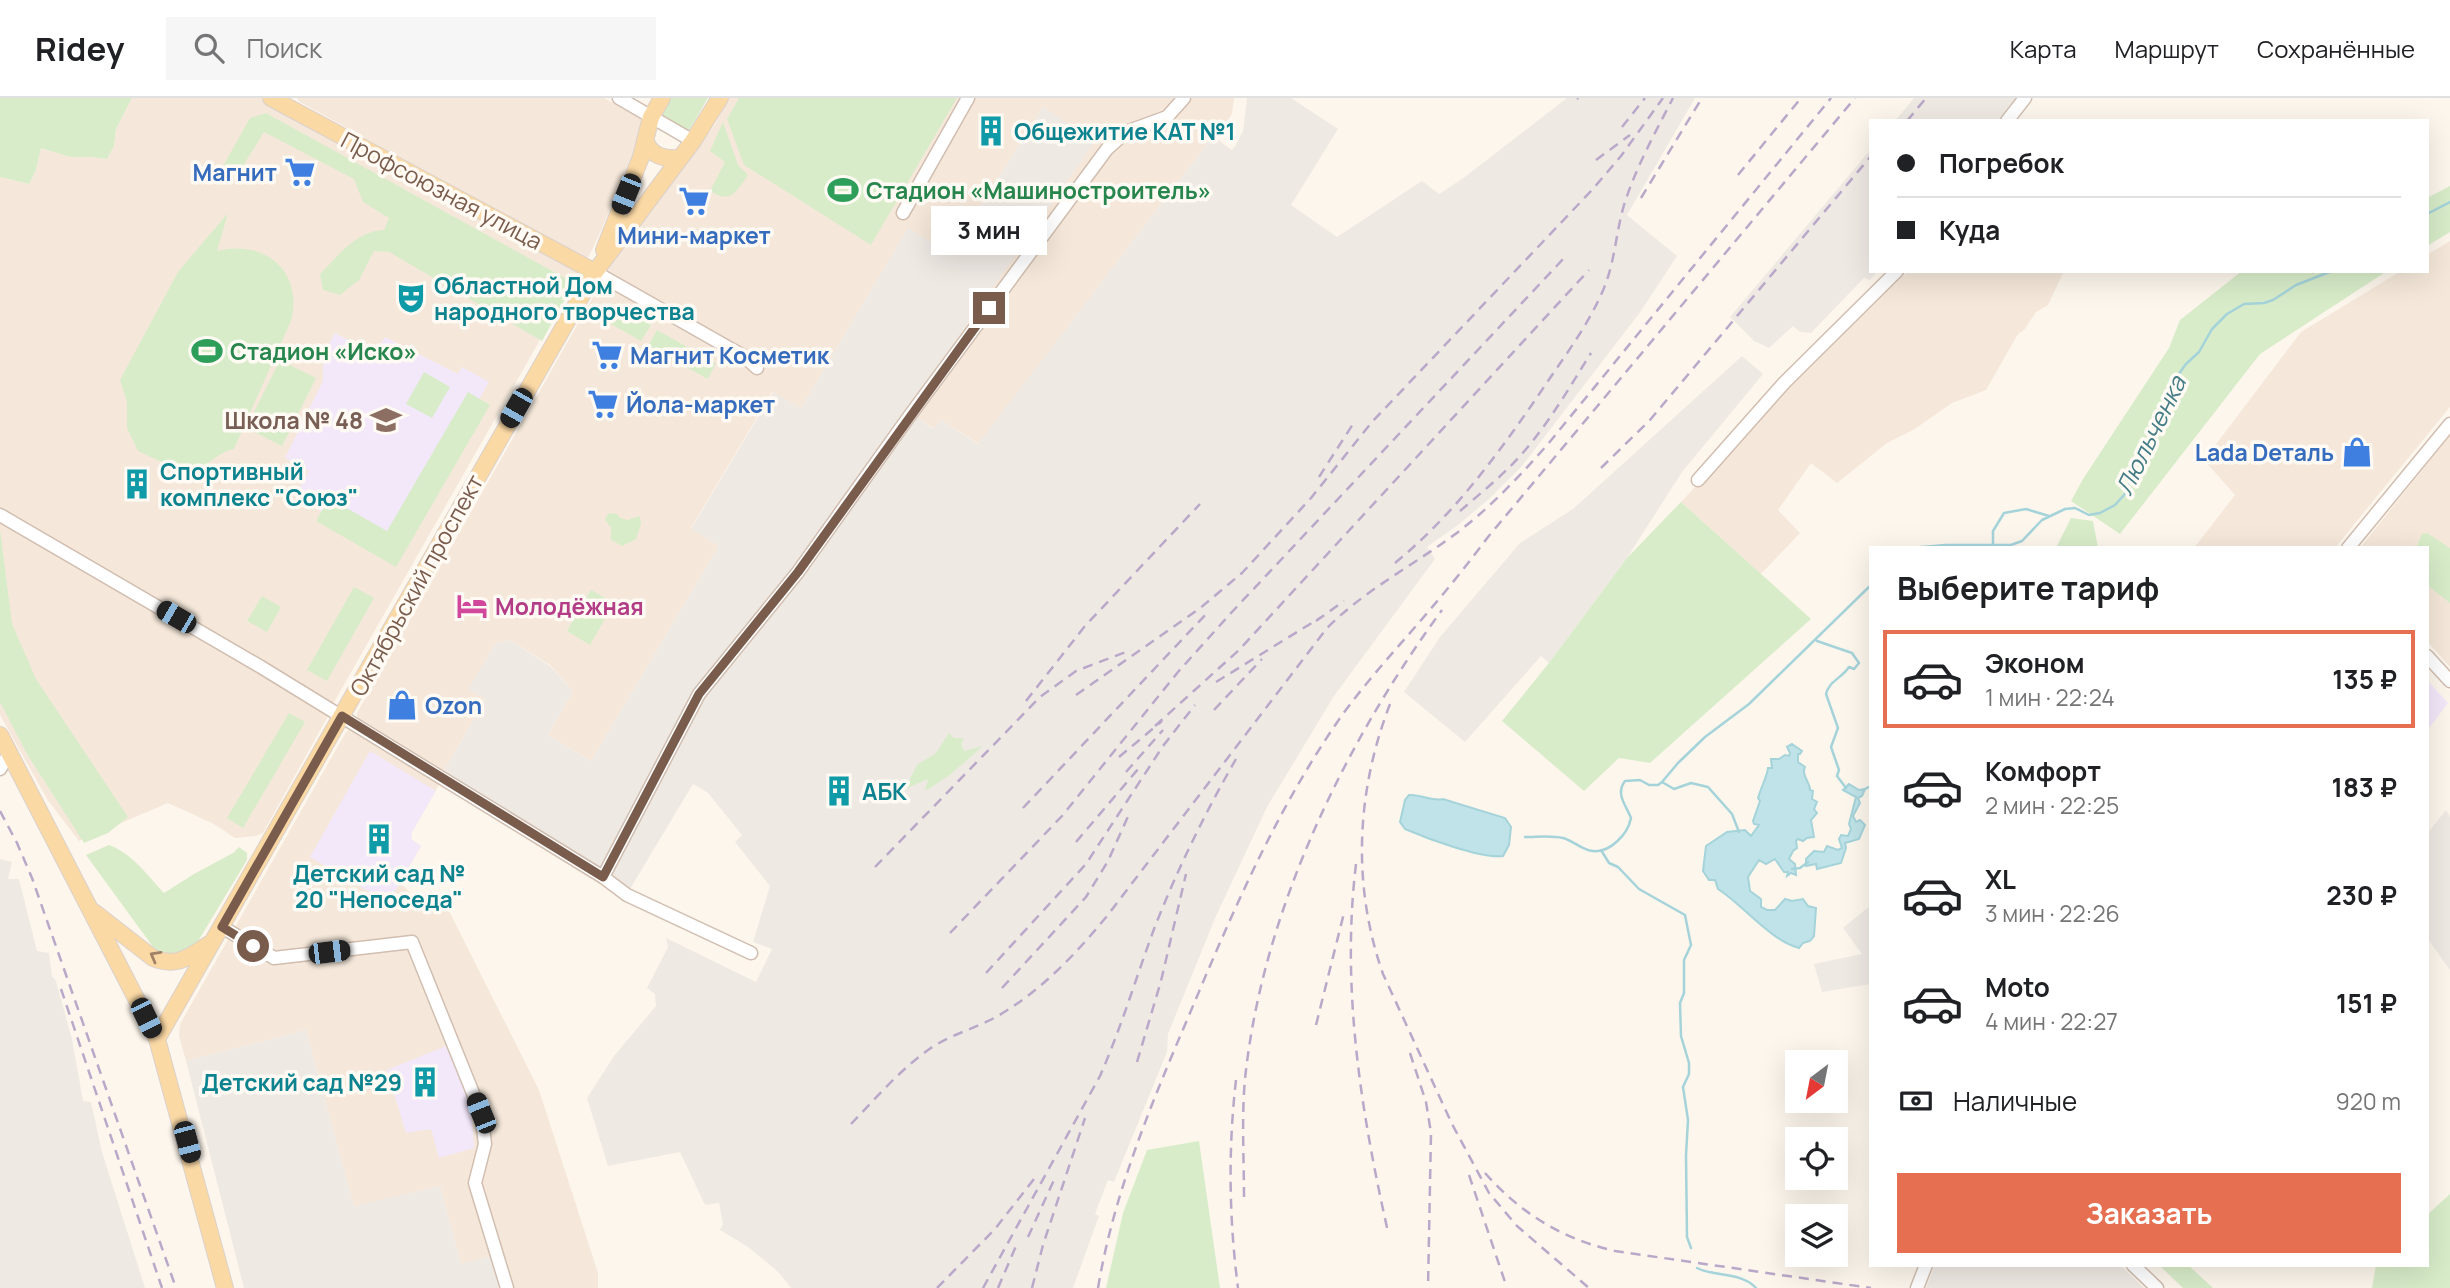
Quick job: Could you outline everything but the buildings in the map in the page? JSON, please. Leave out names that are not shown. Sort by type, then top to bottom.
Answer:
[{"type":"main road","name":"Октябрьский проспект","points":[[595,272],[641,157],[651,117],[662,98]]},
{"type":"main road","name":"Октябрьский проспект","points":[[157,1040],[595,272],[693,141],[720,98]]},
{"type":"main road","name":"Профсоюзная улица","points":[[280,100],[595,272]]},
{"type":"main road","points":[[645,140],[660,157],[679,158]]},
{"type":"main road","points":[[0,735],[157,1040],[225,1288]]},
{"type":"main road","points":[[92,910],[153,958],[163,962],[183,960],[219,934]]},
{"type":"street","points":[[619,98],[693,141]]},
{"type":"street","points":[[903,213],[968,98]]},
{"type":"street","points":[[603,877],[699,694],[798,572],[1107,149],[1126,132],[1167,117],[1184,98]]},
{"type":"street","points":[[2009,119],[2025,98]]},
{"type":"street","name":"Профсоюзная улица","points":[[595,272],[745,357],[757,368]]},
{"type":"street","points":[[1698,480],[1796,371],[1895,273]]},
{"type":"street","points":[[2350,546],[2450,424]]},
{"type":"street","points":[[0,514],[342,716],[603,877],[627,895],[751,953]]},
{"type":"street","points":[[2429,658],[2450,681]]},
{"type":"street","points":[[0,769],[9,753]]},
{"type":"street","points":[[219,934],[274,958],[411,942],[481,1113],[485,1144],[475,1183],[507,1288]]},
{"type":"street","points":[[1917,1288],[1925,1267]]},
{"type":"street","points":[[2135,1267],[2157,1288]]},
{"type":"shaded area","points":[[132,98],[261,98],[578,273],[333,704],[0,514],[0,177],[29,184],[36,170],[41,148],[70,157],[107,159],[114,146],[116,129]]},
{"type":"shaded area","points":[[297,98],[604,98],[644,121],[635,154],[589,256],[585,259]]},
{"type":"shaded area","points":[[729,98],[1234,98],[1232,114],[1217,138],[1213,136],[979,444],[941,420],[934,429],[914,415],[914,400],[1043,107],[950,254],[908,229],[801,408],[772,392],[691,528],[719,546],[591,761],[548,735],[573,691],[550,665],[510,640],[496,643],[469,689],[485,699],[444,771],[362,722],[357,713],[631,230],[715,125]]},
{"type":"shaded area","points":[[1247,98],[1291,98],[1338,129],[1291,205],[1337,237],[1422,181],[1439,194],[1567,98],[1695,98],[1627,215],[1677,256],[1641,311],[1522,466],[1489,499],[1427,547],[1435,559],[1334,696],[1267,807],[1216,916],[1168,1034],[1167,1052],[1114,1182],[1108,1180],[1095,1214],[1099,1216],[1073,1288],[791,1288],[780,1274],[748,1247],[720,1230],[723,1224],[719,1203],[705,1205],[680,1152],[608,1166],[587,1098],[614,1056],[656,1006],[655,994],[647,988],[668,947],[666,938],[756,982],[772,949],[753,942],[770,886],[735,842],[742,835],[708,793],[693,784],[630,889],[444,771],[485,699],[468,689],[496,643],[510,640],[550,666],[573,691],[548,735],[591,761],[719,546],[691,529],[773,392],[801,408],[908,228],[950,254],[1043,107],[1095,141],[914,400],[914,415],[933,429],[941,420],[978,444],[1213,136],[1232,150],[1236,145],[1243,131]]},
{"type":"shaded area","points":[[1914,98],[2019,98],[2003,119],[1897,119]]},
{"type":"shaded area","points":[[1869,151],[1869,273],[1876,273],[1870,280],[1864,278],[1811,333],[1800,332],[1793,326],[1769,348],[1754,341],[1730,317]]},
{"type":"shaded area","points":[[2450,241],[2450,407],[2337,546],[2196,546],[2235,495],[2204,460],[2301,332],[2398,273],[2429,273],[2429,254]]},
{"type":"shaded area","points":[[1906,273],[2063,273],[2048,305],[2036,312],[2024,330],[2018,334],[1986,390],[1952,403],[1913,430],[1887,443],[1837,483],[1811,463],[1778,510],[1800,533],[1761,574],[1681,502],[1807,367]]},
{"type":"shaded area","name":"Школа № 48","points":[[335,333],[375,355],[385,337],[458,374],[462,367],[489,382],[393,551],[295,497],[309,471],[285,458],[323,381],[323,355]]},
{"type":"shaded area","points":[[1742,356],[1763,374],[1682,472],[1627,558],[1549,663],[1541,656],[1465,742],[1404,692],[1440,637],[1520,543],[1573,509]]},
{"type":"shaded area","points":[[2450,435],[2450,667],[2429,643],[2429,546],[2362,546]]},
{"type":"shaded area","points":[[0,521],[328,714],[263,833],[235,838],[214,824],[168,803],[79,841],[47,799],[0,715]]},
{"type":"shaded area","points":[[2429,682],[2448,703],[2429,728]]},
{"type":"shaded area","points":[[356,731],[440,783],[412,832],[411,839],[421,846],[400,882],[413,896],[443,899],[539,1090],[598,1273],[598,1288],[499,1288],[490,1256],[461,1265],[440,1186],[354,1207],[306,1030],[186,1061],[179,1036],[180,1024],[346,732]]},
{"type":"shaded area","points":[[370,751],[436,791],[412,832],[411,839],[421,846],[388,903],[310,857]]},
{"type":"shaded area","points":[[2446,810],[2450,817],[2450,970],[2429,941],[2429,831]]},
{"type":"shaded area","points":[[0,859],[12,862],[8,879],[19,879],[37,951],[49,953],[52,976],[56,981],[72,1039],[83,1101],[91,1102],[102,1152],[145,1288],[0,1288]]},
{"type":"shaded area","points":[[1869,907],[1869,984],[1822,992],[1814,964],[1862,954],[1843,928]]},
{"type":"shaded area","points":[[306,1030],[354,1206],[440,1186],[461,1264],[490,1256],[499,1288],[244,1288],[186,1061]]},
{"type":"shaded area","points":[[446,1046],[471,1106],[474,1148],[439,1158],[431,1129],[406,1133],[387,1070]]},
{"type":"shaded area","points":[[1934,1267],[2122,1267],[2144,1288],[1926,1288]]},
{"type":"green space","points":[[0,98],[132,98],[116,129],[114,146],[107,159],[70,157],[41,148],[36,170],[29,184],[0,177]]},
{"type":"green space","points":[[671,98],[708,98],[687,134],[660,118]]},
{"type":"green space","name":"Стадион «Машиностроитель»","points":[[739,98],[957,98],[871,245],[744,165],[727,119]]},
{"type":"green space","points":[[266,113],[574,283],[542,341],[389,252],[374,251],[359,280],[340,295],[323,290],[320,274],[356,240],[374,231],[384,230],[389,218],[363,202],[354,179],[264,132],[238,174],[223,166],[250,118]]},
{"type":"green space","points":[[723,122],[738,165],[748,175],[732,195],[723,197],[710,191],[725,162],[710,151]]},
{"type":"green space","points":[[2450,186],[2450,232],[2429,245],[2429,197]]},
{"type":"green space","name":"Стадион «Иско»","points":[[228,213],[217,251],[250,250],[276,263],[286,274],[292,287],[293,303],[291,321],[234,449],[224,452],[198,469],[211,485],[138,451],[127,428],[127,402],[120,380],[178,272]]},
{"type":"green space","points":[[2239,273],[2384,273],[2260,354],[2120,534],[2071,501],[2169,348],[2180,320]]},
{"type":"green space","points":[[621,307],[651,325],[641,341],[611,324]]},
{"type":"green space","points":[[657,330],[716,363],[708,379],[648,346]]},
{"type":"green space","points":[[280,360],[316,378],[282,446],[246,428]]},
{"type":"green space","points":[[424,372],[450,387],[432,418],[406,404]]},
{"type":"green space","points":[[468,392],[490,405],[396,567],[316,521],[329,498],[387,531]]},
{"type":"green space","points":[[1681,502],[1811,619],[1650,763],[1619,758],[1584,791],[1502,721],[1627,558]]},
{"type":"green space","points":[[609,513],[627,520],[640,516],[641,524],[636,539],[622,546],[611,540],[611,528],[605,519]]},
{"type":"green space","points":[[2071,518],[2093,521],[2098,546],[2057,546]]},
{"type":"green space","points":[[0,529],[12,624],[36,679],[128,817],[108,833],[84,843],[27,754],[0,702]]},
{"type":"green space","points":[[2427,533],[2450,548],[2450,603],[2429,587],[2429,546],[2417,546],[2422,534]]},
{"type":"green space","points":[[354,587],[374,598],[327,681],[307,670]]},
{"type":"green space","points":[[591,590],[614,603],[590,645],[567,631]]},
{"type":"green space","points":[[262,596],[281,607],[267,632],[247,621]]},
{"type":"green space","points":[[289,713],[305,722],[243,828],[227,818]]},
{"type":"green space","points":[[949,733],[954,738],[964,738],[961,744],[964,751],[983,746],[929,789],[925,790],[928,779],[905,789],[917,765],[936,753]]},
{"type":"green space","points":[[109,845],[132,859],[164,893],[239,847],[247,853],[247,860],[197,943],[173,957],[156,951],[86,855]]},
{"type":"green space","points":[[1199,1141],[1220,1288],[1106,1288],[1123,1213],[1147,1150]]},
{"type":"green space","points":[[2450,1194],[2450,1288],[2372,1288],[2376,1267],[2429,1267],[2429,1213]]},
{"type":"green space","points":[[2161,1267],[2190,1267],[2213,1288],[2183,1288]]},
{"type":"water","points":[[1792,744],[1802,751],[1798,754],[1798,762],[1805,767],[1805,776],[1810,790],[1813,791],[1812,799],[1817,802],[1814,809],[1817,813],[1811,820],[1814,837],[1796,841],[1797,848],[1789,859],[1795,864],[1796,875],[1791,873],[1787,876],[1788,872],[1784,872],[1775,859],[1766,864],[1759,860],[1748,877],[1750,891],[1761,899],[1761,907],[1767,910],[1775,910],[1785,899],[1803,899],[1808,906],[1816,908],[1814,936],[1799,948],[1768,930],[1718,889],[1715,880],[1709,880],[1703,871],[1706,846],[1727,832],[1745,830],[1751,836],[1759,825],[1753,821],[1768,768],[1772,768],[1771,759],[1789,756],[1787,747]]},
{"type":"water","points":[[1849,784],[1859,790],[1865,789],[1858,798],[1860,803],[1853,816],[1856,822],[1860,820],[1865,825],[1859,839],[1845,843],[1841,863],[1817,869],[1816,864],[1806,866],[1806,859],[1814,851],[1824,852],[1827,846],[1838,850],[1842,848],[1839,839],[1841,835],[1848,836],[1851,829],[1849,824],[1856,797],[1843,790]]},
{"type":"water","points":[[1409,795],[1443,799],[1505,818],[1511,827],[1509,845],[1503,856],[1468,851],[1405,829],[1400,822],[1405,800]]},
{"type":"waterway","name":"Люльченка","points":[[2429,213],[2450,202]]},
{"type":"waterway","name":"Люльченка","points":[[1934,546],[2011,545],[2022,541],[2042,520],[2065,509],[2075,508],[2089,515],[2115,505],[2125,494],[2139,454],[2168,408],[2173,382],[2199,352],[2212,329],[2227,314],[2244,304],[2273,300],[2296,285],[2327,273]]},
{"type":"waterway","points":[[1993,544],[1993,531],[2004,513],[2026,509],[2049,516]]},
{"type":"waterway","name":"Люльченка","points":[[1525,837],[1563,838],[1593,851],[1612,846],[1622,836],[1631,818],[1621,795],[1625,781],[1640,780],[1649,785],[1662,782],[1705,737],[1749,704],[1869,587]]},
{"type":"waterway","points":[[1817,641],[1852,653],[1859,663],[1854,669],[1849,667],[1830,686],[1826,694],[1838,728],[1831,747],[1839,770],[1837,776],[1846,788]]},
{"type":"waterway","points":[[1662,782],[1674,789],[1691,783],[1708,787],[1732,814],[1739,832]]},
{"type":"waterway","points":[[1863,790],[1869,787]]},
{"type":"waterway","points":[[1601,850],[1609,863],[1618,867],[1639,889],[1685,915],[1691,945],[1684,960],[1684,993],[1680,1003],[1681,1036],[1689,1063],[1689,1074],[1683,1087],[1688,1120],[1687,1237],[1691,1248]]},
{"type":"waterway","points":[[1792,869],[1800,868],[1808,862]]},
{"type":"waterway","points":[[1697,1268],[1743,1279],[1756,1288]]},
{"type":"railway","points":[[1622,127],[1645,98]]},
{"type":"railway","points":[[1076,695],[1199,609],[1242,573],[1311,498],[1372,422],[1592,190],[1621,156],[1663,98]]},
{"type":"railway","points":[[1395,563],[1438,523],[1477,479],[1585,325],[1608,278],[1621,215],[1629,191],[1646,150],[1673,98]]},
{"type":"railway","points":[[1641,198],[1702,98]]},
{"type":"railway","points":[[1738,175],[1801,98]]},
{"type":"railway","points":[[851,1124],[917,1058],[944,1040],[1012,1007],[1070,958],[1107,916],[1327,628],[1373,590],[1467,525],[1515,480],[1548,444],[1831,98]]},
{"type":"railway","points":[[1098,1288],[1124,1182],[1162,1080],[1256,863],[1316,755],[1362,690],[1855,98]]},
{"type":"railway","points":[[1909,119],[1926,98]]},
{"type":"railway","points":[[1596,160],[1630,135]]},
{"type":"railway","points":[[1601,468],[1650,420],[1869,158]]},
{"type":"railway","points":[[950,933],[1062,816],[1178,672],[1231,613],[1566,256]]},
{"type":"railway","points":[[1155,726],[1239,650],[1589,270]]},
{"type":"railway","points":[[1460,511],[1506,470],[1540,432],[1591,353]]},
{"type":"railway","points":[[1319,477],[1353,424]]},
{"type":"railway","points":[[1026,701],[1085,626],[1200,504]]},
{"type":"railway","points":[[1316,621],[1344,601]]},
{"type":"railway","points":[[1244,1197],[1243,1117],[1246,1070],[1256,1009],[1271,948],[1291,887],[1343,770],[1374,714],[1442,610]]},
{"type":"railway","points":[[1023,808],[1209,611]]},
{"type":"railway","points":[[1216,682],[1323,616]]},
{"type":"railway","points":[[875,867],[1040,697],[1076,671],[1131,650]]},
{"type":"railway","points":[[1214,710],[1262,659]]},
{"type":"railway","points":[[1390,704],[1370,771],[1362,839],[1366,907],[1383,974],[1452,1124],[1489,1193],[1517,1226],[1589,1288]]},
{"type":"railway","points":[[986,973],[1086,864],[1163,746],[1195,705]]},
{"type":"railway","points":[[1119,757],[1162,721]]},
{"type":"railway","points":[[1126,772],[1163,730]]},
{"type":"railway","points":[[983,1288],[1100,1076],[1172,885],[1202,821],[1236,759]]},
{"type":"railway","points":[[1076,842],[1139,768]]},
{"type":"railway","points":[[0,811],[32,878],[176,1288]]},
{"type":"railway","points":[[1002,988],[1086,897],[1108,861],[1130,812]]},
{"type":"railway","points":[[1356,864],[1351,957],[1356,1050],[1388,1232]]},
{"type":"railway","points":[[1137,1062],[1161,981],[1186,874]]},
{"type":"railway","points":[[1316,1025],[1344,913]]},
{"type":"railway","points":[[61,989],[162,1288]]},
{"type":"railway","points":[[1410,1053],[1426,1102],[1431,1133],[1428,1288]]},
{"type":"railway","points":[[1236,1080],[1231,1184],[1238,1288]]},
{"type":"railway","points":[[1032,1288],[1043,1245],[1085,1118]]},
{"type":"railway","points":[[1485,1173],[1528,1213],[1561,1232],[1596,1246],[1871,1288]]},
{"type":"railway","points":[[1469,1175],[1507,1288]]},
{"type":"railway","points":[[937,1288],[995,1229],[1034,1179]]},
{"type":"railway","points":[[1028,1237],[1054,1180]]},
{"type":"railway","points":[[998,1288],[1016,1246]]},
{"type":"place","name":"Общежитие КАТ №1","points":[[991,131]]},
{"type":"place","name":"Магнит","points":[[300,172]]},
{"type":"place","name":"Стадион «Машиностроитель»","points":[[843,190]]},
{"type":"place","name":"Мини-маркет","points":[[694,201]]},
{"type":"place","name":"Областной Дом народного творчества","points":[[411,298]]},
{"type":"place","name":"Стадион «Иско»","points":[[207,351]]},
{"type":"place","name":"Магнит Косметик","points":[[607,355]]},
{"type":"place","name":"Йола-маркет","points":[[603,404]]},
{"type":"place","name":"Школа № 48","points":[[386,420]]},
{"type":"place","name":"Lada Dеталь","points":[[2357,452]]},
{"type":"place","name":"Спортивный комплекс \"Союз\"","points":[[137,484]]},
{"type":"place","name":"Молодёжная","points":[[472,606]]},
{"type":"place","name":"Ozon","points":[[402,705]]},
{"type":"place","name":"АБК","points":[[839,791]]},
{"type":"place","name":"Детский сад № 20 \"Непоседа\"","points":[[379,839]]},
{"type":"place","name":"Детский сад №29","points":[[425,1082]]},
{"type":"route","points":[[253,946],[222,927],[342,716],[603,877],[699,694],[798,572],[989,308]]}]
